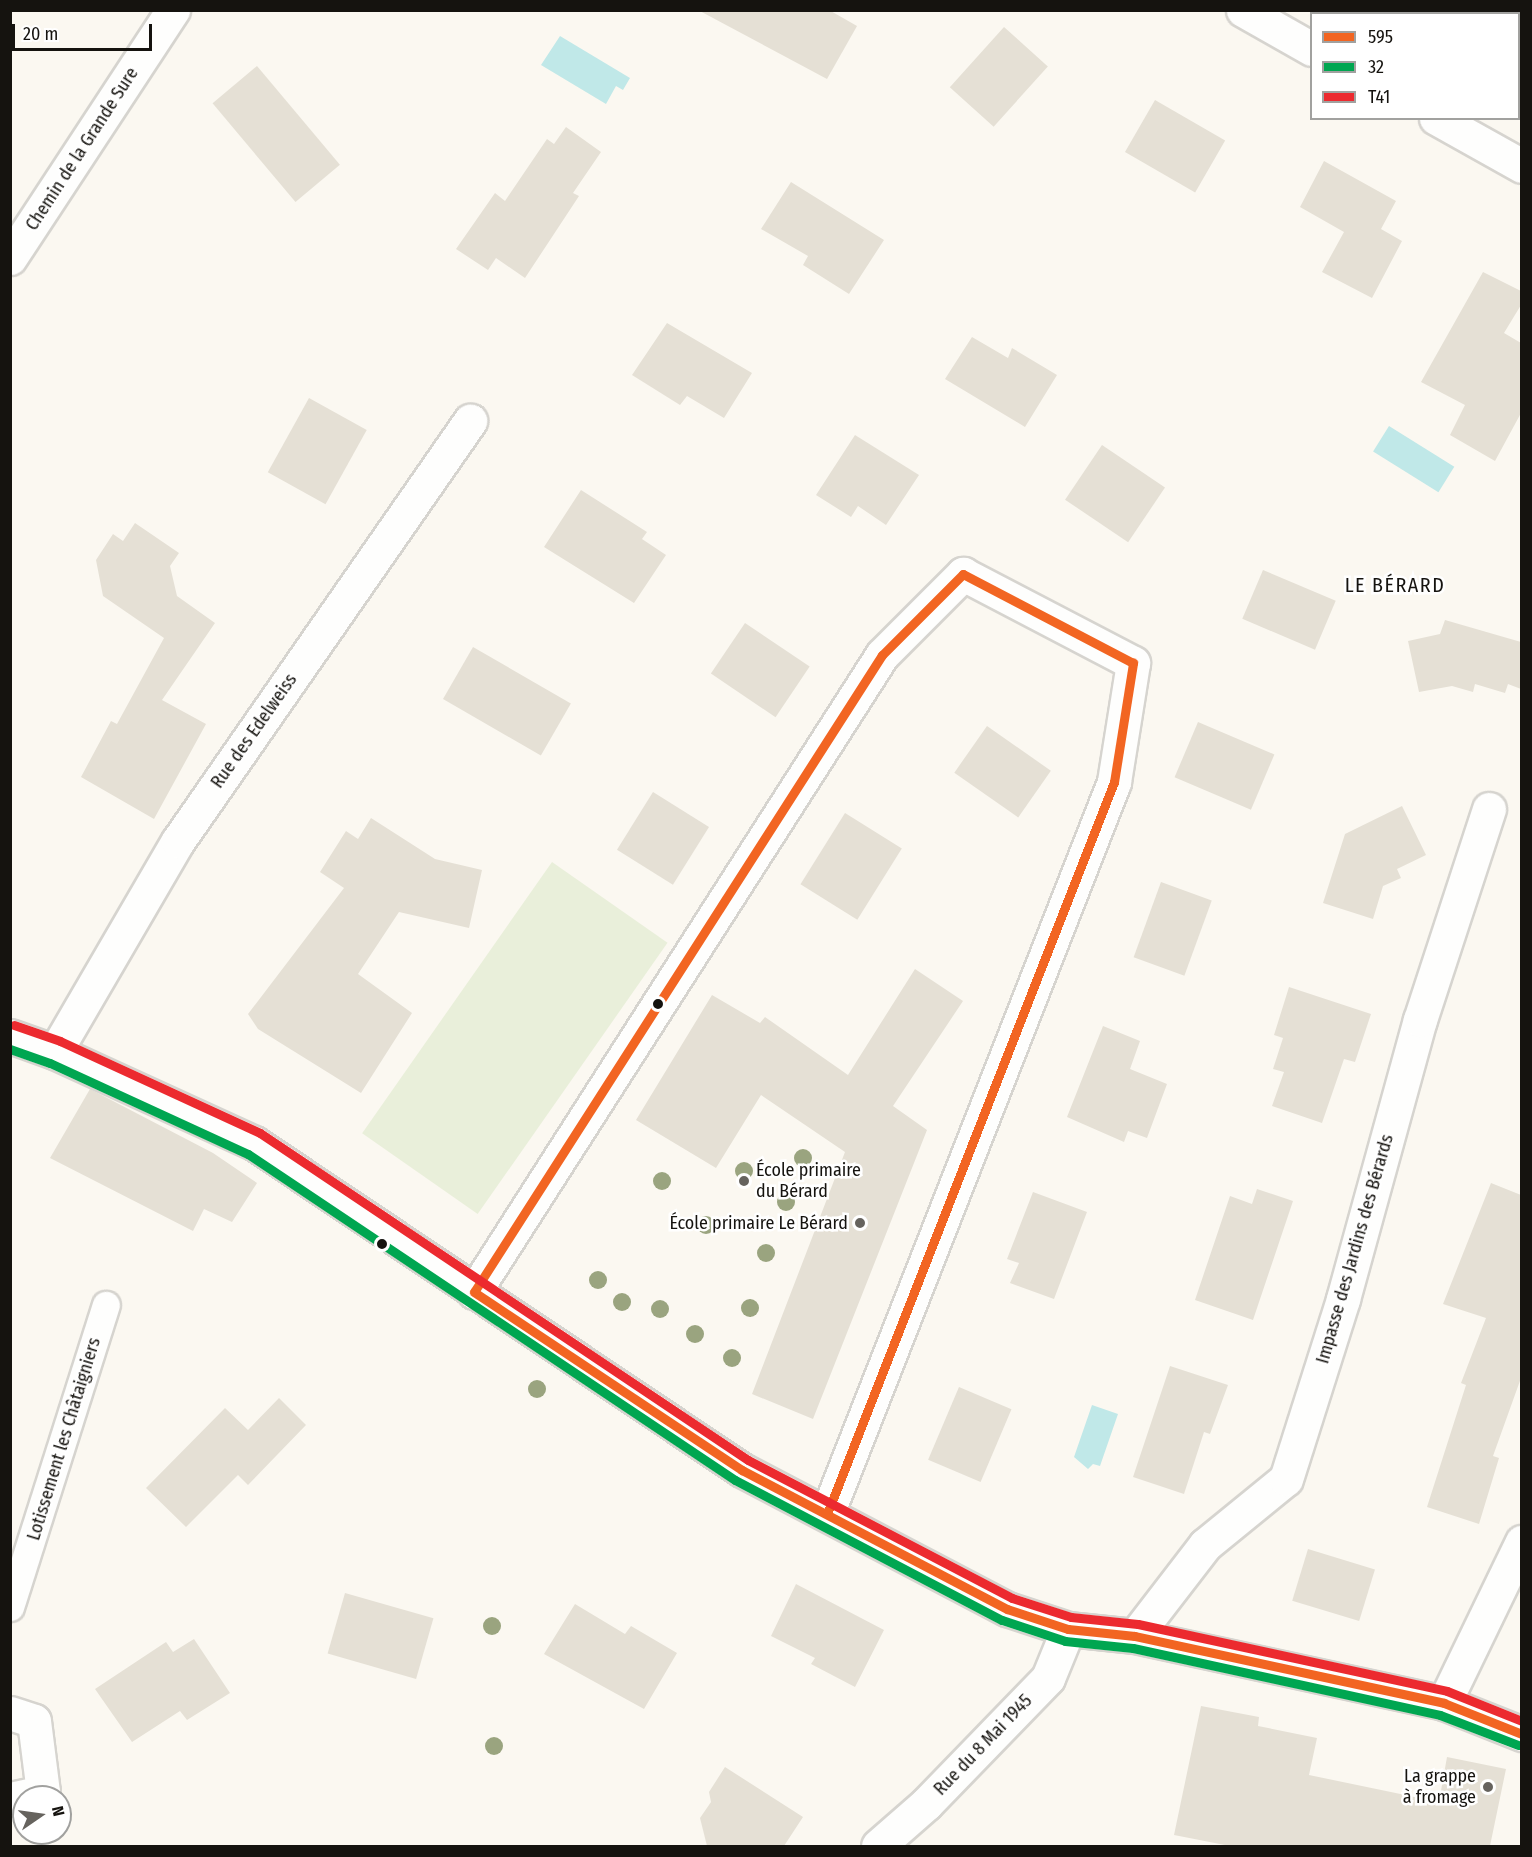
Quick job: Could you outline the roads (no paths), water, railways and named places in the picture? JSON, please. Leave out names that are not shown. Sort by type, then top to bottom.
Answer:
[{"type":"street","name":"Chemin de la Grande Sure","points":[[10,258],[173,10]]},
{"type":"street","points":[[1243,10],[1310,48]]},
{"type":"street","points":[[1440,120],[1521,166]]},
{"type":"street","name":"Rue des Edelweiss","points":[[55,1052],[178,841],[470,421]]},
{"type":"street","points":[[474,1292],[882,655],[963,574],[1133,663],[1114,782],[827,1514]]},
{"type":"street","name":"Impasse des Jardins des Bérards","points":[[1135,1636],[1205,1545],[1286,1479],[1343,1299],[1420,1020],[1489,809]]},
{"type":"street","points":[[10,1035],[55,1052],[254,1143],[742,1470],[1007,1609],[1068,1629],[1135,1636],[1444,1702],[1521,1734]]},
{"type":"street","points":[[1444,1702],[1521,1542]]},
{"type":"street","name":"Rue du 8 Mai 1945","points":[[878,1846],[926,1804],[1048,1678],[1068,1629]]},
{"type":"street","points":[[10,1713],[34,1721],[43,1792],[10,1799]]},
{"type":"lane","name":"Lotissement les Châtaigniers","points":[[10,1607],[106,1305]]},
{"type":"water","points":[[560,36],[630,78],[623,90],[616,86],[606,104],[541,65]]},
{"type":"water","points":[[1389,426],[1454,467],[1438,492],[1373,451]]},
{"type":"water","points":[[1092,1405],[1118,1414],[1100,1466],[1093,1464],[1088,1469],[1074,1457]]},
{"type":"place","name":"École primaire du Bérard","points":[[744,1181]]},
{"type":"place","name":"École primaire Le Bérard","points":[[860,1223]]},
{"type":"place","name":"La grappe à fromage","points":[[1488,1787]]},
{"type":"district","name":"LE BÉRARD","points":[[1395,585]]}]
